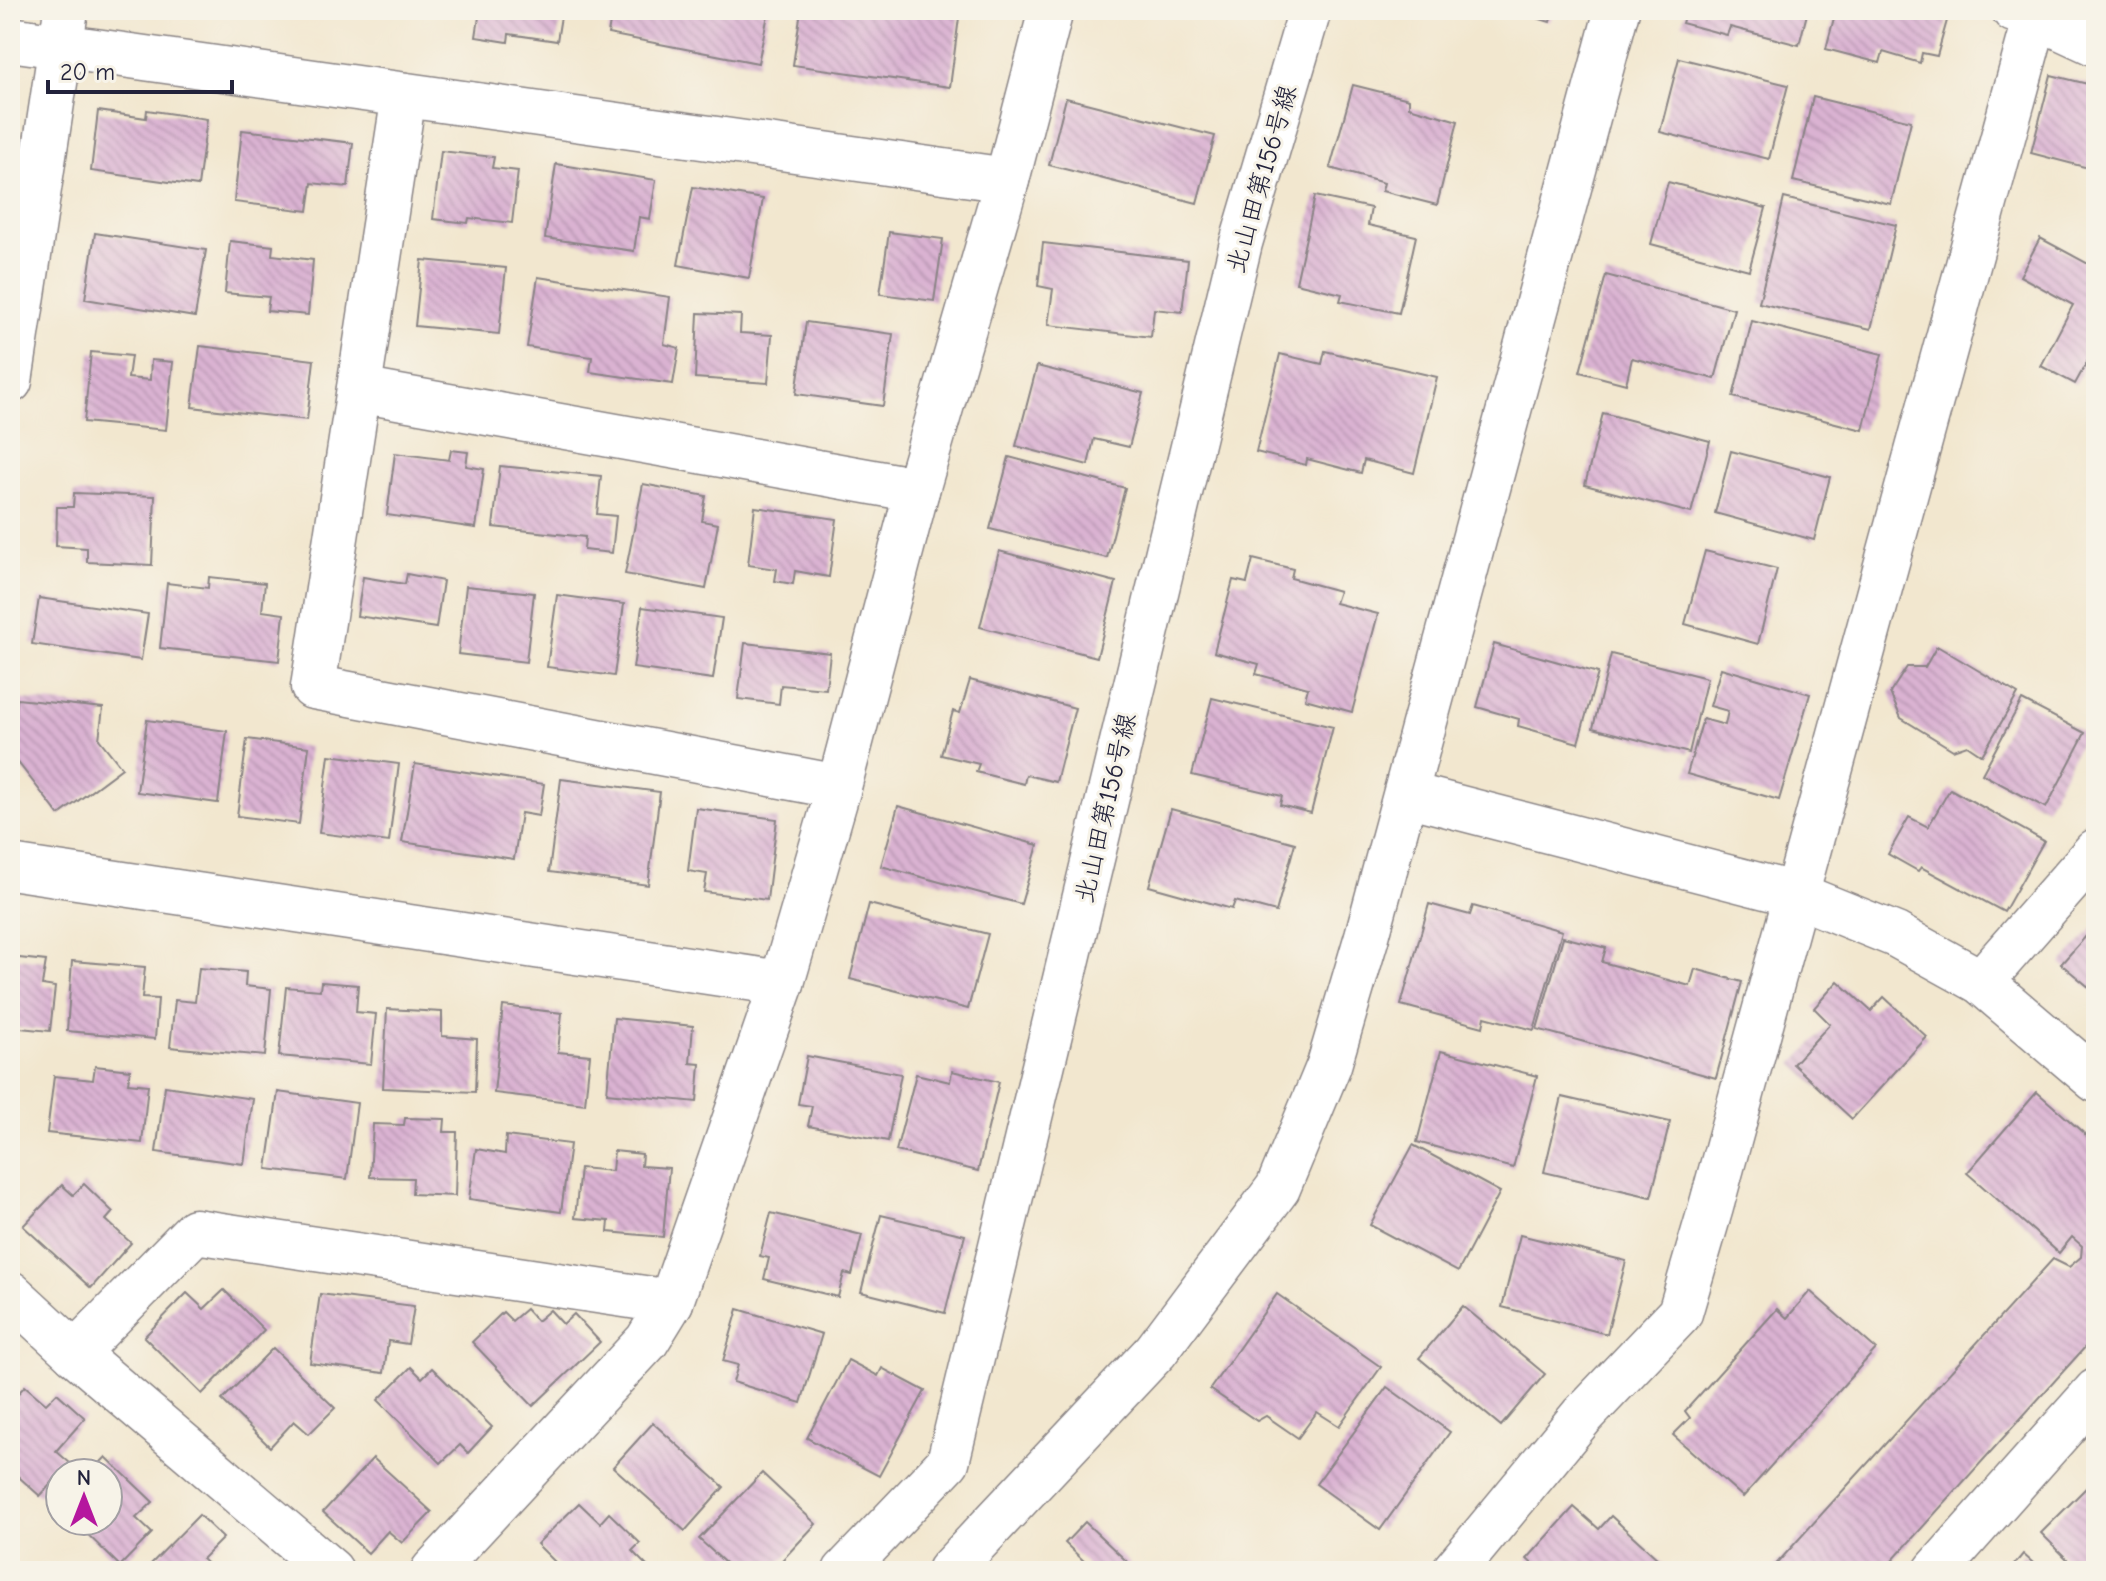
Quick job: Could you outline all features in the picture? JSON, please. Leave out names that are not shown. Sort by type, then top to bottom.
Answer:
[{"type":"street","points":[[433,1571],[647,1341],[671,1302],[782,983],[839,787],[917,490],[1007,180],[1051,10]]},
{"type":"street","name":"北山田第156号線","points":[[844,1571],[948,1462],[1241,243],[1310,10]]},
{"type":"street","points":[[949,1571],[1156,1351],[1278,1188],[1329,1065],[1406,794],[1617,10]]},
{"type":"street","points":[[1454,1571],[1582,1416],[1680,1313],[1797,895],[2025,13],[2096,44]]},
{"type":"street","points":[[10,39],[64,29],[404,95],[1007,180]]},
{"type":"street","points":[[10,381],[64,29]]},
{"type":"street","points":[[404,95],[313,687],[839,787]]},
{"type":"street","points":[[359,390],[917,490]]},
{"type":"street","points":[[1406,794],[1797,895],[1896,935],[1981,982],[2096,1080]]},
{"type":"street","points":[[1981,982],[2096,851]]},
{"type":"street","points":[[10,867],[782,983]]},
{"type":"street","points":[[75,1353],[195,1231],[671,1302]]},
{"type":"street","points":[[10,1293],[75,1353],[331,1571]]},
{"type":"street","points":[[1936,1571],[2096,1391]]},
{"type":"building","points":[[480,10],[562,10],[557,41],[509,34],[508,42],[476,37]]},
{"type":"building","points":[[612,10],[769,10],[758,63],[608,34]]},
{"type":"building","points":[[801,10],[960,10],[950,87],[793,65]]},
{"type":"building","points":[[1510,10],[1553,10],[1550,22]]},
{"type":"building","points":[[1686,10],[1808,10],[1799,45],[1730,27],[1727,35],[1682,23]]},
{"type":"building","points":[[1836,10],[1950,10],[1937,56],[1922,53],[1920,63],[1883,52],[1880,63],[1826,49]]},
{"type":"building","points":[[1679,58],[1788,85],[1769,159],[1660,132]]},
{"type":"building","points":[[2051,75],[2096,86],[2096,170],[2031,153]]},
{"type":"building","points":[[1353,85],[1409,99],[1409,107],[1458,121],[1437,205],[1382,191],[1384,183],[1330,168]]},
{"type":"building","points":[[1813,97],[1911,121],[1891,204],[1793,181]]},
{"type":"building","points":[[1066,98],[1215,136],[1197,203],[1049,165]]},
{"type":"building","points":[[147,110],[207,119],[198,186],[91,171],[98,111],[146,118]]},
{"type":"building","points":[[242,130],[353,143],[348,187],[312,183],[308,211],[234,202]]},
{"type":"building","points":[[441,151],[494,157],[492,168],[518,171],[512,223],[469,218],[468,223],[433,219]]},
{"type":"building","points":[[556,164],[656,180],[650,219],[639,217],[634,251],[545,238]]},
{"type":"building","points":[[1668,182],[1766,208],[1749,270],[1651,244]]},
{"type":"building","points":[[693,187],[763,199],[749,278],[678,265]]},
{"type":"building","points":[[1315,196],[1371,208],[1368,225],[1416,236],[1399,313],[1340,301],[1342,294],[1296,283]]},
{"type":"building","points":[[1784,198],[1896,225],[1871,329],[1759,303]]},
{"type":"building","points":[[889,232],[943,239],[934,301],[880,294]]},
{"type":"building","points":[[95,233],[206,250],[195,317],[85,299]]},
{"type":"building","points":[[2040,238],[2096,268],[2096,346],[2075,384],[2041,366],[2073,305],[2020,276]]},
{"type":"building","points":[[230,241],[273,246],[272,255],[313,260],[308,315],[267,311],[269,297],[225,293]]},
{"type":"building","points":[[1043,243],[1188,260],[1182,312],[1154,309],[1151,337],[1048,325],[1053,289],[1038,286]]},
{"type":"building","points":[[422,260],[506,268],[499,334],[415,326]]},
{"type":"building","points":[[1606,275],[1734,309],[1715,379],[1632,358],[1626,384],[1580,372]]},
{"type":"building","points":[[538,277],[670,297],[664,344],[679,348],[673,384],[590,372],[592,357],[527,347]]},
{"type":"building","points":[[698,313],[741,315],[740,333],[772,335],[768,383],[695,378]]},
{"type":"building","points":[[1752,321],[1882,354],[1863,430],[1733,397]]},
{"type":"building","points":[[806,322],[893,334],[883,406],[796,394]]},
{"type":"building","points":[[200,346],[314,360],[307,420],[192,407]]},
{"type":"building","points":[[1325,351],[1437,377],[1414,473],[1364,460],[1361,473],[1307,459],[1306,465],[1256,452],[1280,354],[1322,364]]},
{"type":"building","points":[[91,352],[131,356],[128,378],[150,380],[151,360],[173,362],[166,430],[84,422]]},
{"type":"building","points":[[1037,366],[1143,393],[1129,447],[1094,439],[1088,465],[1016,446]]},
{"type":"building","points":[[1603,413],[1710,441],[1691,513],[1585,485]]},
{"type":"building","points":[[451,450],[468,452],[466,466],[484,469],[476,528],[387,515],[395,453],[449,460]]},
{"type":"building","points":[[1731,451],[1830,477],[1814,540],[1715,513]]},
{"type":"building","points":[[1009,457],[1125,488],[1107,558],[990,529]]},
{"type":"building","points":[[500,466],[601,476],[597,514],[616,516],[612,553],[584,550],[585,537],[493,527]]},
{"type":"building","points":[[643,484],[706,496],[702,521],[718,524],[706,589],[625,574]]},
{"type":"building","points":[[74,493],[155,496],[152,565],[87,562],[87,548],[56,546],[57,507],[73,507]]},
{"type":"building","points":[[755,507],[837,519],[829,577],[795,571],[793,584],[775,581],[777,569],[748,565]]},
{"type":"building","points":[[999,551],[1116,582],[1097,657],[980,627]]},
{"type":"building","points":[[1705,551],[1777,569],[1758,644],[1685,624]]},
{"type":"building","points":[[1253,559],[1293,569],[1291,578],[1339,591],[1335,603],[1378,614],[1352,712],[1305,699],[1308,688],[1256,674],[1259,664],[1214,652],[1233,580],[1247,583]]},
{"type":"building","points":[[407,574],[443,581],[436,628],[357,616],[363,577],[405,584]]},
{"type":"building","points":[[209,577],[265,583],[262,611],[284,614],[279,661],[160,648],[167,583],[208,588]]},
{"type":"building","points":[[466,586],[534,593],[526,662],[458,654]]},
{"type":"building","points":[[557,595],[624,604],[614,676],[547,667]]},
{"type":"building","points":[[39,598],[148,614],[141,660],[32,644]]},
{"type":"building","points":[[642,607],[722,618],[713,679],[633,668]]},
{"type":"building","points":[[745,643],[830,653],[826,689],[781,685],[779,704],[738,699]]},
{"type":"building","points":[[1494,644],[1598,673],[1578,743],[1518,726],[1519,719],[1477,707]]},
{"type":"building","points":[[1937,646],[2018,694],[1982,755],[1967,745],[1953,750],[1901,718],[1890,693],[1907,667],[1925,667]]},
{"type":"building","points":[[1611,654],[1707,678],[1689,753],[1593,728]]},
{"type":"building","points":[[1721,668],[1810,694],[1779,800],[1687,774],[1703,719],[1725,725],[1728,711],[1710,706]]},
{"type":"building","points":[[970,680],[1075,708],[1056,782],[1026,775],[1024,784],[976,772],[979,764],[941,755],[953,711],[960,713]]},
{"type":"building","points":[[1212,698],[1333,727],[1311,813],[1280,805],[1282,796],[1192,775]]},
{"type":"building","points":[[17,699],[103,708],[99,739],[122,768],[59,815],[13,756]]},
{"type":"building","points":[[2022,700],[2085,733],[2046,808],[1982,774]]},
{"type":"building","points":[[147,720],[227,731],[218,803],[137,792]]},
{"type":"building","points":[[247,739],[309,747],[299,824],[237,816]]},
{"type":"building","points":[[329,755],[399,764],[389,842],[319,833]]},
{"type":"building","points":[[415,764],[544,784],[539,816],[521,813],[514,859],[402,842]]},
{"type":"building","points":[[561,779],[660,792],[648,885],[549,872]]},
{"type":"building","points":[[1950,789],[2044,841],[2004,912],[1921,867],[1918,871],[1888,854],[1909,817],[1928,827]]},
{"type":"building","points":[[898,806],[1038,845],[1021,904],[881,866]]},
{"type":"building","points":[[696,808],[777,819],[767,900],[704,892],[707,874],[688,871]]},
{"type":"building","points":[[1171,809],[1295,843],[1276,912],[1235,901],[1232,909],[1149,886]]},
{"type":"building","points":[[869,904],[988,934],[968,1009],[850,979]]},
{"type":"building","points":[[1429,904],[1470,915],[1473,906],[1562,931],[1534,1030],[1485,1017],[1483,1027],[1401,1005]]},
{"type":"building","points":[[2096,925],[2096,993],[2061,964]]},
{"type":"building","points":[[1563,937],[1606,948],[1602,962],[1690,986],[1695,969],[1742,982],[1716,1078],[1537,1029]]},
{"type":"building","points":[[10,957],[46,961],[42,985],[55,987],[50,1031],[10,1027]]},
{"type":"building","points":[[72,961],[145,967],[142,998],[158,999],[155,1039],[67,1031]]},
{"type":"building","points":[[199,968],[246,972],[245,986],[271,989],[265,1056],[170,1047],[175,1000],[195,1002]]},
{"type":"building","points":[[1838,981],[1871,1011],[1884,997],[1927,1037],[1852,1119],[1793,1064],[1830,1024],[1814,1008]]},
{"type":"building","points":[[321,982],[358,985],[356,1012],[376,1014],[371,1064],[279,1056],[286,987],[320,990]]},
{"type":"building","points":[[503,1006],[562,1013],[558,1052],[590,1055],[585,1104],[494,1093]]},
{"type":"building","points":[[387,1009],[442,1012],[442,1036],[477,1039],[475,1092],[383,1088]]},
{"type":"building","points":[[614,1018],[693,1026],[690,1063],[700,1064],[697,1102],[607,1093]]},
{"type":"building","points":[[1441,1051],[1537,1076],[1513,1168],[1417,1142]]},
{"type":"building","points":[[807,1056],[901,1074],[888,1141],[808,1126],[812,1106],[798,1104]]},
{"type":"building","points":[[95,1066],[130,1070],[128,1083],[148,1085],[142,1143],[47,1133],[54,1076],[93,1080]]},
{"type":"building","points":[[952,1071],[999,1082],[978,1171],[896,1151],[916,1074],[950,1082]]},
{"type":"building","points":[[165,1086],[253,1099],[244,1164],[156,1152]]},
{"type":"building","points":[[278,1092],[357,1103],[347,1179],[267,1169]]},
{"type":"building","points":[[2037,1092],[2096,1144],[2096,1335],[1883,1571],[1770,1571],[2053,1259],[2069,1267],[2081,1257],[2082,1246],[2072,1237],[2059,1253],[1967,1173]]},
{"type":"building","points":[[1562,1097],[1670,1122],[1651,1197],[1544,1172]]},
{"type":"building","points":[[405,1118],[445,1119],[444,1132],[457,1132],[455,1196],[412,1194],[413,1178],[370,1177],[373,1124],[404,1125]]},
{"type":"building","points":[[506,1136],[570,1144],[561,1212],[469,1199],[476,1149],[505,1154]]},
{"type":"building","points":[[1413,1145],[1500,1192],[1458,1272],[1370,1225]]},
{"type":"building","points":[[614,1151],[642,1154],[641,1166],[669,1168],[663,1237],[608,1232],[609,1221],[575,1218],[580,1168],[612,1171]]},
{"type":"building","points":[[84,1184],[113,1212],[106,1220],[131,1243],[91,1288],[23,1226],[62,1185],[73,1195]]},
{"type":"building","points":[[771,1213],[862,1235],[852,1275],[844,1273],[838,1297],[764,1279],[769,1258],[760,1256]]},
{"type":"building","points":[[881,1215],[965,1235],[945,1313],[861,1292]]},
{"type":"building","points":[[1520,1235],[1626,1261],[1607,1334],[1502,1307]]},
{"type":"building","points":[[224,1290],[264,1330],[202,1394],[144,1337],[187,1293],[204,1309]]},
{"type":"building","points":[[1810,1291],[1876,1349],[1743,1497],[1673,1435],[1690,1418],[1685,1411],[1777,1309],[1787,1318]]},
{"type":"building","points":[[320,1294],[414,1306],[408,1344],[388,1341],[384,1373],[310,1363]]},
{"type":"building","points":[[1277,1294],[1381,1367],[1339,1426],[1317,1412],[1298,1438],[1266,1416],[1257,1421],[1210,1389]]},
{"type":"building","points":[[1463,1306],[1545,1374],[1501,1426],[1419,1358]]},
{"type":"building","points":[[526,1309],[537,1321],[550,1310],[563,1324],[574,1314],[600,1342],[533,1406],[472,1342],[503,1312],[512,1321]]},
{"type":"building","points":[[738,1309],[822,1334],[801,1403],[733,1382],[738,1365],[723,1361]]},
{"type":"building","points":[[273,1348],[335,1408],[309,1434],[294,1421],[270,1447],[222,1400]]},
{"type":"building","points":[[848,1360],[878,1376],[882,1368],[925,1391],[879,1476],[807,1438]]},
{"type":"building","points":[[411,1367],[422,1378],[432,1368],[492,1427],[468,1453],[460,1445],[441,1463],[378,1400]]},
{"type":"building","points":[[25,1386],[46,1404],[57,1393],[85,1418],[56,1451],[63,1457],[44,1457],[44,1492],[40,1496],[10,1469],[10,1402]]},
{"type":"building","points":[[1387,1387],[1450,1432],[1380,1530],[1316,1484]]},
{"type":"building","points":[[653,1423],[724,1487],[685,1531],[613,1467]]},
{"type":"building","points":[[373,1458],[432,1512],[402,1543],[388,1531],[368,1553],[323,1512]]},
{"type":"building","points":[[762,1473],[816,1524],[772,1571],[734,1571],[699,1539]]},
{"type":"building","points":[[124,1474],[153,1502],[136,1518],[152,1533],[120,1566],[90,1537],[124,1537]]},
{"type":"building","points":[[2096,1478],[2096,1571],[2079,1571],[2041,1533]]},
{"type":"building","points":[[579,1503],[600,1523],[609,1513],[640,1543],[632,1551],[650,1569],[564,1571],[537,1544]]},
{"type":"building","points":[[1574,1507],[1599,1529],[1611,1516],[1671,1571],[1540,1571],[1527,1559]]},
{"type":"building","points":[[199,1515],[223,1538],[202,1559],[215,1571],[144,1571]]},
{"type":"building","points":[[1085,1522],[1137,1571],[1082,1571],[1088,1565],[1065,1543]]},
{"type":"building","points":[[2023,1554],[2042,1571],[2009,1571]]}]
